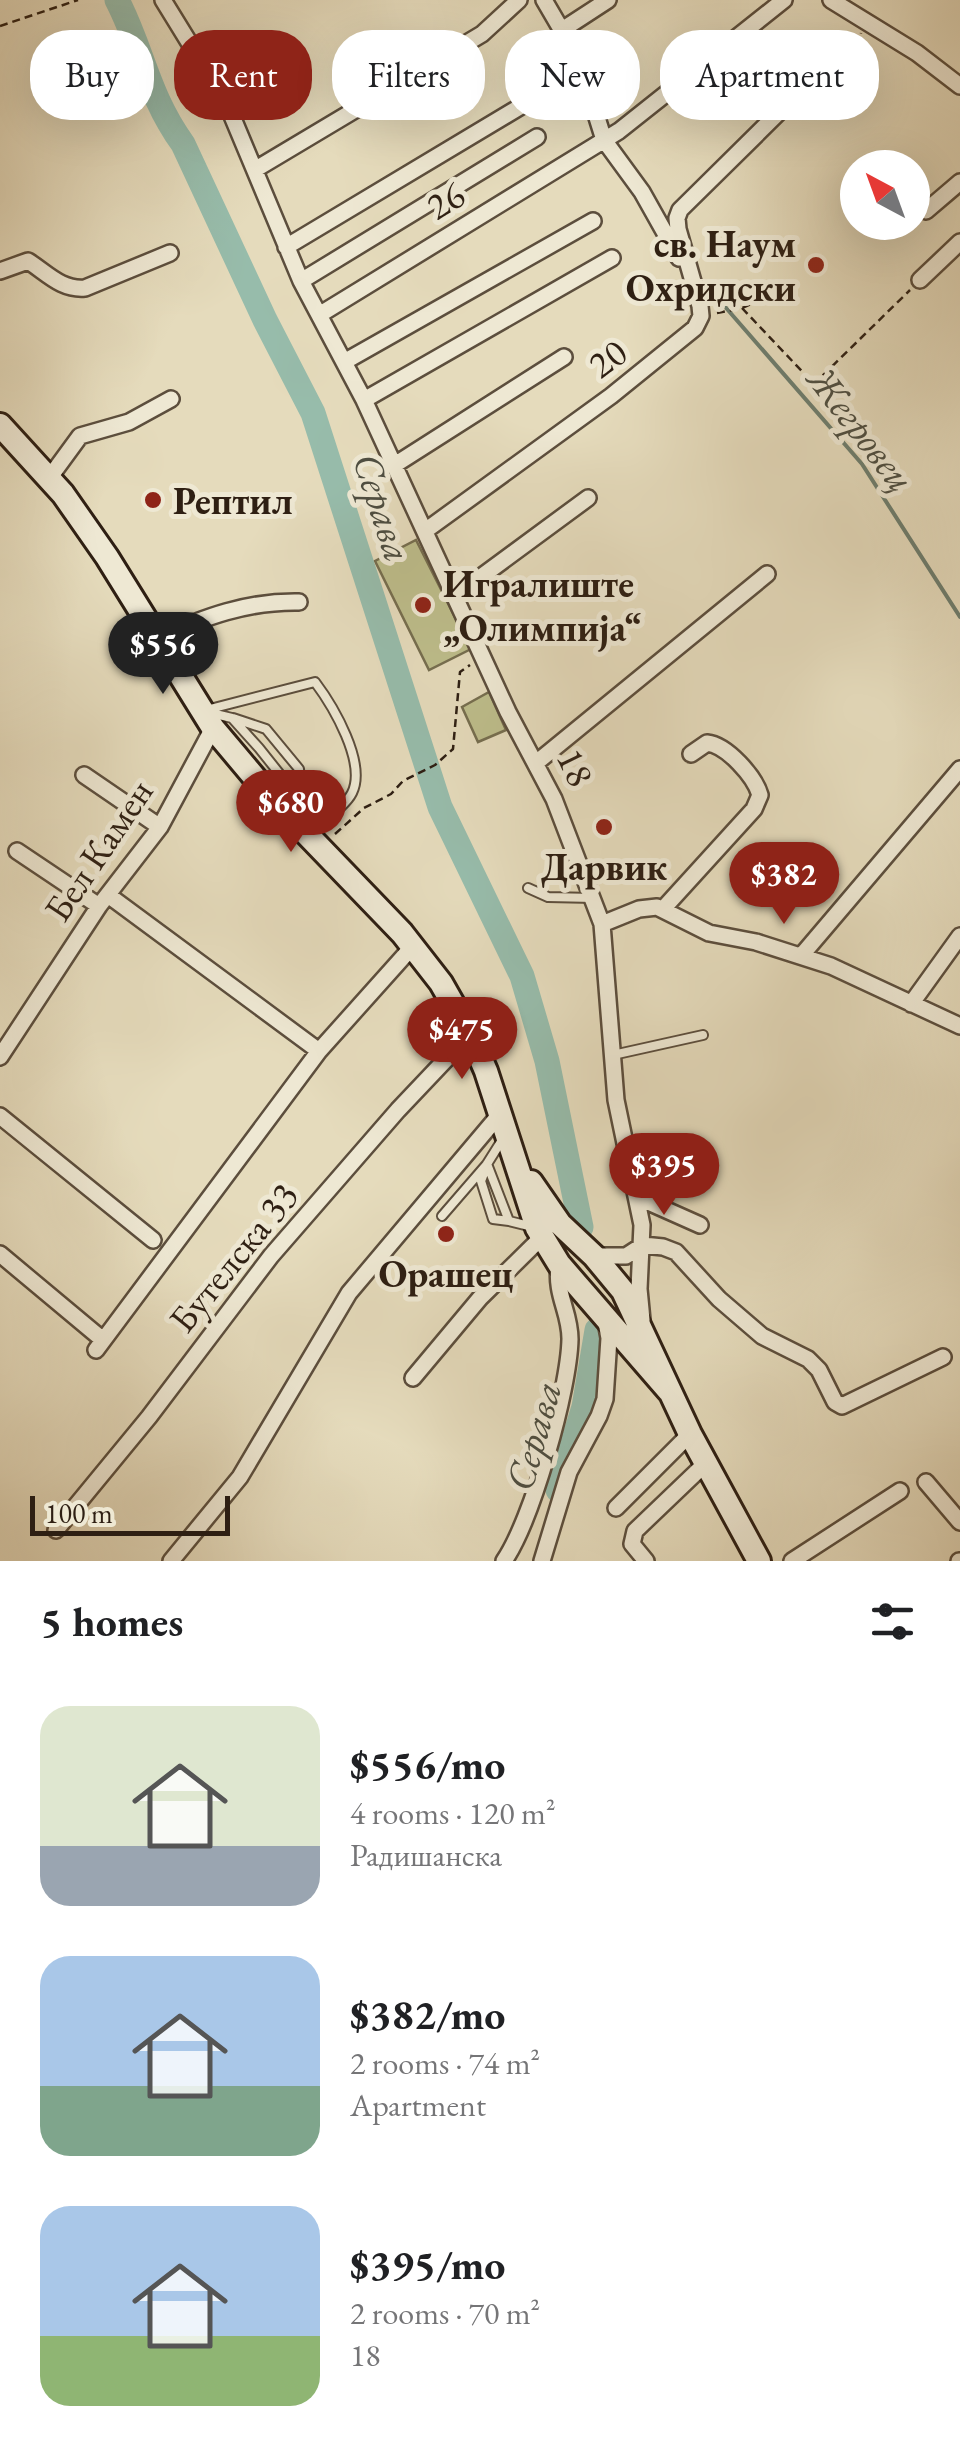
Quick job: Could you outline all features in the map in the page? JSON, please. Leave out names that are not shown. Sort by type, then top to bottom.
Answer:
[{"type":"street","name":"18","points":[[163,0],[227,104],[286,248],[364,400],[480,658],[536,764],[594,898],[602,924],[616,1100],[638,1196],[643,1334]]},
{"type":"street","points":[[256,169],[482,34],[519,0]]},
{"type":"street","points":[[544,0],[562,30],[608,0]]},
{"type":"street","name":"26","points":[[319,315],[619,131],[784,0]]},
{"type":"street","points":[[831,0],[917,53],[960,86]]},
{"type":"street","points":[[286,248],[505,116]]},
{"type":"street","points":[[598,120],[604,140],[642,192],[690,280]]},
{"type":"street","points":[[701,316],[677,218],[680,210],[771,120]]},
{"type":"street","points":[[302,281],[537,137]]},
{"type":"street","points":[[930,208],[960,182]]},
{"type":"street","points":[[344,362],[593,222]]},
{"type":"street","points":[[920,280],[960,242]]},
{"type":"street","points":[[0,271],[28,261],[45,276],[75,289],[85,288],[170,253]]},
{"type":"street","points":[[364,400],[612,258]]},
{"type":"street","name":"20","points":[[425,531],[670,352],[696,328],[701,316]]},
{"type":"street","points":[[393,466],[564,357]]},
{"type":"street","points":[[50,477],[80,436],[129,422],[170,399]]},
{"type":"street","points":[[0,425],[50,477],[216,719],[313,841],[412,946],[441,983],[470,1034],[547,1244],[570,1338],[563,1390],[520,1532],[504,1561]]},
{"type":"street","points":[[455,596],[588,498]]},
{"type":"street","points":[[536,764],[767,574]]},
{"type":"street","points":[[158,638],[236,607],[299,602]]},
{"type":"street","name":"Бел Камен","points":[[0,1057],[104,900],[160,827],[216,719]]},
{"type":"street","points":[[663,909],[754,809],[760,795],[758,785],[720,746],[707,743],[691,754]]},
{"type":"street","points":[[801,956],[960,768]]},
{"type":"street","points":[[84,776],[160,827]]},
{"type":"street","points":[[17,850],[104,900],[319,1051]]},
{"type":"street","points":[[602,924],[639,909],[663,909],[709,933],[801,956],[883,988],[960,1026]]},
{"type":"street","points":[[911,1004],[960,936]]},
{"type":"street","points":[[0,1254],[100,1345],[319,1051],[412,946]]},
{"type":"street","name":"Бутелска 33","points":[[56,1530],[149,1417],[272,1256],[398,1110],[470,1034]]},
{"type":"street","points":[[0,1116],[153,1240]]},
{"type":"street","points":[[507,1134],[546,1207],[623,1291],[690,1434],[759,1561]]},
{"type":"street","points":[[172,1561],[240,1477],[349,1293],[507,1134]]},
{"type":"street","points":[[638,1196],[700,1224]]},
{"type":"street","points":[[414,1378],[480,1298],[547,1244],[575,1237]]},
{"type":"street","points":[[547,1244],[670,1390]]},
{"type":"street","points":[[594,1256],[618,1258],[643,1252],[676,1252],[762,1336],[808,1359],[835,1402],[842,1406],[944,1357]]},
{"type":"street","points":[[604,1313],[623,1291],[643,1252]]},
{"type":"street","points":[[542,1561],[569,1472],[604,1399],[609,1338],[604,1313]]},
{"type":"street","points":[[616,1508],[690,1434]]},
{"type":"street","points":[[646,1561],[632,1544],[635,1531],[706,1463]]},
{"type":"street","points":[[926,1482],[960,1522]]},
{"type":"street","points":[[792,1561],[900,1492]]},
{"type":"lane","points":[[216,719],[315,682],[344,732],[357,770],[351,796],[313,841]]},
{"type":"lane","points":[[216,719],[302,802]]},
{"type":"lane","points":[[216,719],[266,729],[299,769],[302,802],[313,841]]},
{"type":"lane","points":[[528,888],[548,897],[594,898]]},
{"type":"lane","points":[[613,1055],[703,1034]]},
{"type":"lane","points":[[442,1216],[507,1134]]},
{"type":"lane","points":[[487,1164],[480,1181],[493,1219],[509,1221],[547,1244]]},
{"type":"lane","points":[[487,1164],[509,1221]]},
{"type":"path","points":[[0,26],[78,0]]},
{"type":"path","points":[[864,30],[867,25]]},
{"type":"path","points":[[742,308],[814,384],[920,280]]},
{"type":"path","points":[[701,316],[742,308],[793,286]]},
{"type":"path","points":[[313,841],[453,750],[460,672],[480,658]]},
{"type":"green space","name":"Игралиште „Олимпија“","points":[[416,540],[471,649],[429,670],[375,561]]},
{"type":"green space","points":[[489,692],[506,730],[478,742],[462,707]]},
{"type":"waterway","name":"Серава","points":[[117,0],[161,107],[183,144],[313,413],[440,807],[522,976],[547,1061],[581,1227]]},
{"type":"waterway","name":"Жегровец","points":[[707,286],[862,464],[960,617]]},
{"type":"waterway","name":"Серава","points":[[558,1490],[584,1407],[597,1330]]},
{"type":"place","name":"св. Наум Охридски","points":[[816,265]]},
{"type":"place","name":"Рептил","points":[[153,500]]},
{"type":"place","name":"Игралиште „Олимпија“","points":[[423,605]]},
{"type":"place","name":"Дарвик","points":[[604,827]]},
{"type":"place","name":"Орашец","points":[[446,1234]]}]
